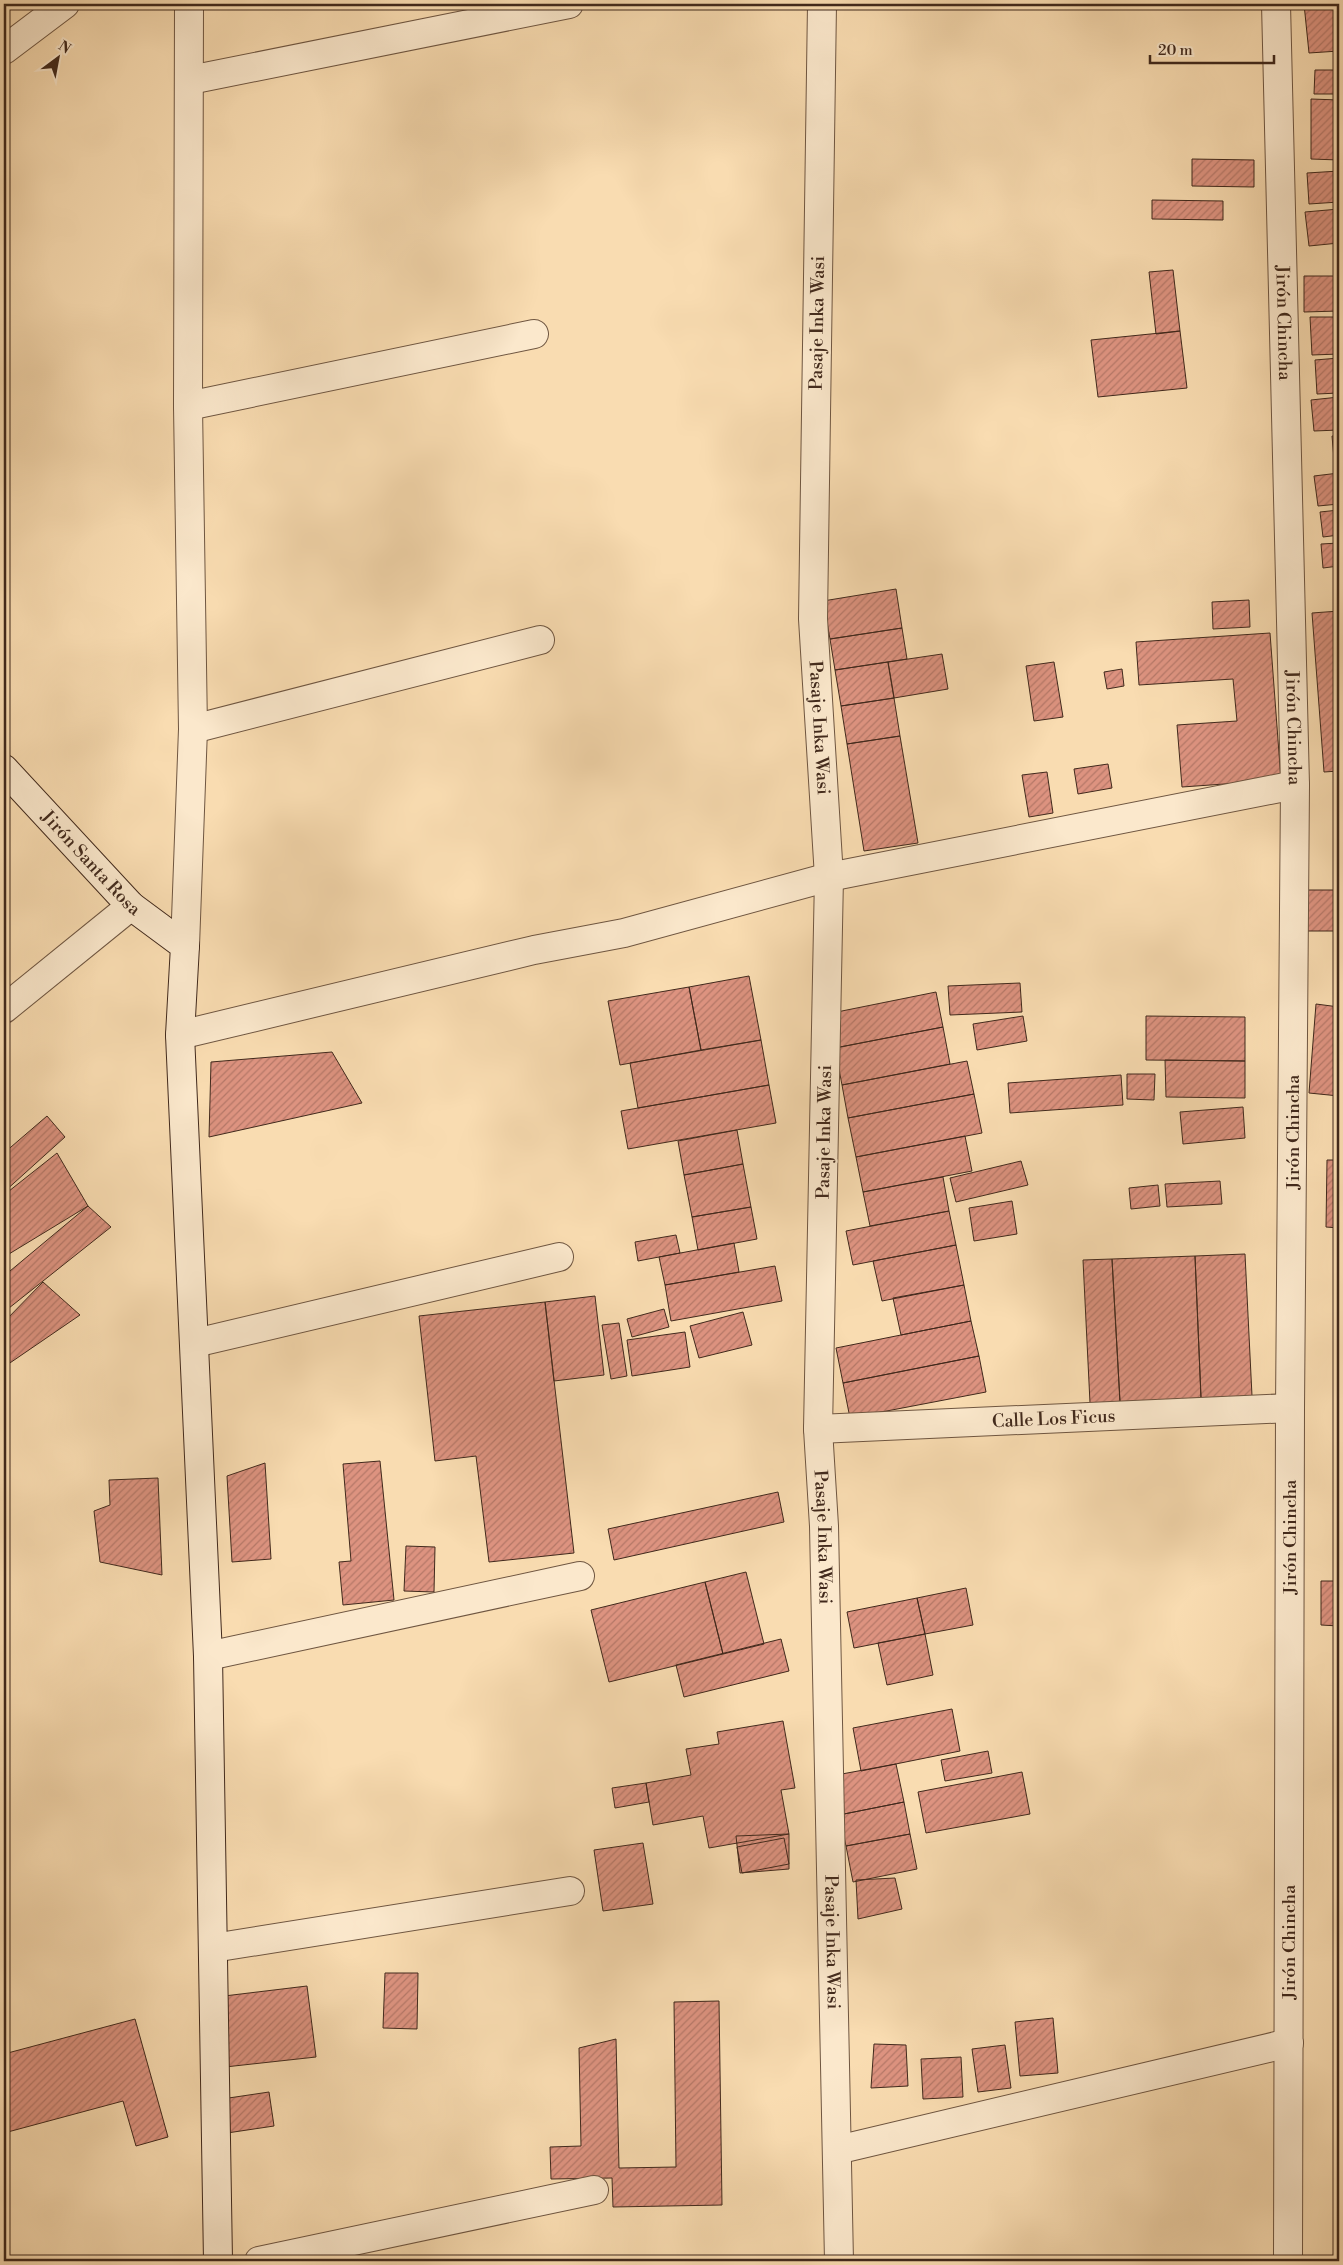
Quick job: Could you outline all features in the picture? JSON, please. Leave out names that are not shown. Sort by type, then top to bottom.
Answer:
[{"type":"street","points":[[4,50],[65,4]]},
{"type":"street","points":[[190,4],[188,406],[193,729],[180,1035],[208,1656],[218,2261]]},
{"type":"street","points":[[190,80],[569,4]]},
{"type":"street","name":"Pasaje Inka Wasi","points":[[822,4],[813,619],[829,877],[818,1429],[824,1526],[840,2261]]},
{"type":"street","name":"Jirón Chincha","points":[[1276,4],[1296,785],[1290,1408],[1288,2261]]},
{"type":"street","points":[[188,406],[534,334]]},
{"type":"street","points":[[193,729],[540,640]]},
{"type":"street","name":"Jirón Santa Rosa","points":[[4,769],[131,906],[185,946]]},
{"type":"street","points":[[180,1035],[534,950],[624,934],[829,877],[1296,785]]},
{"type":"street","points":[[4,1009],[131,906]]},
{"type":"street","points":[[195,1343],[559,1258]]},
{"type":"street","name":"Calle Los Ficus","points":[[818,1429],[1290,1408]]},
{"type":"street","points":[[208,1656],[580,1576]]},
{"type":"street","points":[[213,1948],[570,1891]]},
{"type":"street","points":[[837,2150],[1289,2043]]},
{"type":"street","points":[[259,2261],[594,2190]]},
{"type":"building","points":[[1304,4],[1339,4],[1339,51],[1309,53]]},
{"type":"building","points":[[1315,70],[1339,70],[1339,94],[1314,94]]},
{"type":"building","points":[[1311,99],[1339,100],[1339,160],[1311,159]]},
{"type":"building","points":[[1192,159],[1254,160],[1254,187],[1192,186]]},
{"type":"building","points":[[1339,171],[1339,202],[1309,204],[1307,173]]},
{"type":"building","points":[[1152,200],[1223,201],[1223,220],[1152,219]]},
{"type":"building","points":[[1339,209],[1339,243],[1309,246],[1305,212]]},
{"type":"building","points":[[1173,270],[1180,331],[1156,334],[1149,272]]},
{"type":"building","points":[[1304,276],[1339,276],[1339,311],[1304,312]]},
{"type":"building","points":[[1310,317],[1339,317],[1339,354],[1312,355]]},
{"type":"building","points":[[1180,331],[1187,388],[1098,397],[1091,340]]},
{"type":"building","points":[[1339,358],[1339,393],[1317,394],[1315,360]]},
{"type":"building","points":[[1339,397],[1339,430],[1314,431],[1311,400]]},
{"type":"building","points":[[1332,436],[1339,436],[1339,469],[1335,470]]},
{"type":"building","points":[[1339,473],[1339,504],[1318,506],[1314,476]]},
{"type":"building","points":[[1339,510],[1339,535],[1323,537],[1320,512]]},
{"type":"building","points":[[1339,543],[1339,566],[1323,568],[1321,544]]},
{"type":"building","points":[[896,589],[902,628],[830,639],[823,601]]},
{"type":"building","points":[[1249,600],[1250,627],[1213,629],[1212,602]]},
{"type":"building","points":[[1339,611],[1339,771],[1324,772],[1312,613]]},
{"type":"building","points":[[902,628],[907,659],[835,670],[830,639]]},
{"type":"building","points":[[1270,633],[1281,780],[1182,787],[1177,725],[1237,721],[1233,679],[1139,685],[1136,642]]},
{"type":"building","points":[[942,654],[948,689],[894,698],[888,662]]},
{"type":"building","points":[[888,662],[894,698],[841,706],[835,670]]},
{"type":"building","points":[[1054,662],[1063,717],[1034,721],[1026,666]]},
{"type":"building","points":[[1122,669],[1124,686],[1107,689],[1104,672]]},
{"type":"building","points":[[894,698],[900,736],[847,744],[841,706]]},
{"type":"building","points":[[900,736],[918,843],[864,851],[847,744]]},
{"type":"building","points":[[1108,764],[1112,788],[1078,794],[1074,769]]},
{"type":"building","points":[[1047,772],[1053,813],[1029,817],[1022,775]]},
{"type":"building","points":[[1296,890],[1339,890],[1339,931],[1296,931]]},
{"type":"building","points":[[749,976],[761,1040],[701,1050],[689,987]]},
{"type":"building","points":[[1020,983],[1022,1012],[950,1015],[948,986]]},
{"type":"building","points":[[689,987],[701,1050],[620,1065],[608,1001]]},
{"type":"building","points":[[936,992],[943,1027],[835,1048],[827,1014]]},
{"type":"building","points":[[1316,1004],[1339,1007],[1339,1096],[1309,1093]]},
{"type":"building","points":[[1023,1016],[1027,1041],[977,1050],[973,1024]]},
{"type":"building","points":[[1146,1016],[1245,1017],[1245,1061],[1146,1060]]},
{"type":"building","points":[[943,1027],[950,1064],[842,1085],[835,1048]]},
{"type":"building","points":[[761,1040],[769,1085],[638,1108],[630,1063]]},
{"type":"building","points":[[332,1052],[362,1103],[209,1137],[211,1062]]},
{"type":"building","points":[[1165,1060],[1245,1061],[1245,1098],[1166,1097]]},
{"type":"building","points":[[967,1061],[974,1094],[848,1118],[842,1085]]},
{"type":"building","points":[[1127,1074],[1155,1074],[1154,1100],[1127,1099]]},
{"type":"building","points":[[1121,1075],[1123,1105],[1010,1113],[1008,1083]]},
{"type":"building","points":[[769,1085],[776,1123],[628,1149],[621,1111]]},
{"type":"building","points":[[974,1094],[982,1133],[856,1157],[848,1118]]},
{"type":"building","points":[[1243,1107],[1245,1138],[1183,1144],[1180,1112]]},
{"type":"building","points":[[47,1116],[65,1137],[4,1192],[4,1153]]},
{"type":"building","points":[[737,1130],[743,1164],[684,1175],[678,1141]]},
{"type":"building","points":[[965,1136],[972,1171],[863,1192],[856,1157]]},
{"type":"building","points":[[57,1153],[88,1206],[4,1257],[4,1195]]},
{"type":"building","points":[[1327,1160],[1339,1160],[1339,1228],[1326,1227]]},
{"type":"building","points":[[1021,1161],[1028,1185],[956,1202],[950,1178]]},
{"type":"building","points":[[743,1164],[751,1207],[692,1217],[684,1175]]},
{"type":"building","points":[[943,1177],[949,1211],[870,1226],[863,1192]]},
{"type":"building","points":[[1220,1181],[1222,1204],[1167,1207],[1165,1184]]},
{"type":"building","points":[[1158,1185],[1160,1206],[1131,1209],[1129,1188]]},
{"type":"building","points":[[1012,1201],[1017,1234],[974,1241],[969,1208]]},
{"type":"building","points":[[88,1206],[111,1227],[4,1312],[4,1276]]},
{"type":"building","points":[[751,1207],[757,1239],[698,1250],[692,1217]]},
{"type":"building","points":[[949,1211],[956,1245],[853,1265],[846,1231]]},
{"type":"building","points":[[676,1235],[680,1253],[638,1261],[635,1242]]},
{"type":"building","points":[[734,1243],[739,1272],[665,1285],[659,1257]]},
{"type":"building","points":[[956,1245],[964,1285],[882,1301],[873,1261]]},
{"type":"building","points":[[1245,1254],[1252,1396],[1201,1398],[1195,1256]]},
{"type":"building","points":[[1195,1256],[1201,1398],[1120,1402],[1112,1259]]},
{"type":"building","points":[[1112,1259],[1120,1402],[1090,1403],[1083,1260]]},
{"type":"building","points":[[775,1266],[782,1301],[671,1321],[665,1285]]},
{"type":"building","points":[[43,1282],[80,1315],[4,1367],[4,1322]]},
{"type":"building","points":[[964,1285],[971,1321],[901,1335],[893,1298]]},
{"type":"building","points":[[595,1296],[604,1375],[554,1381],[545,1302]]},
{"type":"building","points":[[545,1302],[574,1553],[489,1562],[476,1456],[435,1461],[419,1316]]},
{"type":"building","points":[[664,1309],[669,1327],[632,1337],[627,1319]]},
{"type":"building","points":[[743,1312],[752,1345],[699,1358],[690,1326]]},
{"type":"building","points":[[971,1321],[979,1356],[843,1383],[836,1348]]},
{"type":"building","points":[[619,1323],[627,1376],[611,1379],[602,1325]]},
{"type":"building","points":[[685,1332],[690,1367],[632,1376],[627,1340]]},
{"type":"building","points":[[979,1356],[986,1392],[850,1418],[843,1383]]},
{"type":"building","points":[[380,1461],[394,1600],[343,1605],[339,1562],[351,1561],[343,1464]]},
{"type":"building","points":[[265,1463],[271,1559],[232,1562],[227,1476]]},
{"type":"building","points":[[158,1478],[162,1575],[100,1562],[94,1511],[110,1505],[109,1480]]},
{"type":"building","points":[[778,1492],[784,1522],[614,1560],[608,1529]]},
{"type":"building","points":[[406,1546],[435,1547],[434,1592],[404,1591]]},
{"type":"building","points":[[746,1572],[764,1644],[723,1654],[705,1582]]},
{"type":"building","points":[[1321,1581],[1339,1581],[1339,1626],[1321,1625]]},
{"type":"building","points":[[705,1582],[723,1654],[609,1682],[591,1610]]},
{"type":"building","points":[[966,1588],[973,1625],[925,1634],[917,1598]]},
{"type":"building","points":[[917,1598],[925,1634],[854,1648],[847,1612]]},
{"type":"building","points":[[925,1634],[933,1675],[887,1685],[878,1643]]},
{"type":"building","points":[[781,1639],[789,1671],[684,1697],[676,1665]]},
{"type":"building","points":[[952,1709],[960,1751],[861,1771],[853,1728]]},
{"type":"building","points":[[783,1721],[795,1788],[781,1790],[789,1834],[709,1848],[703,1816],[653,1825],[646,1783],[691,1775],[686,1749],[719,1744],[717,1732]]},
{"type":"building","points":[[988,1751],[992,1773],[945,1781],[941,1760]]},
{"type":"building","points":[[896,1764],[904,1802],[839,1815],[831,1776]]},
{"type":"building","points":[[1022,1772],[1030,1814],[926,1833],[918,1792]]},
{"type":"building","points":[[646,1783],[649,1802],[615,1808],[612,1788]]},
{"type":"building","points":[[904,1802],[910,1834],[846,1846],[839,1815]]},
{"type":"building","points":[[789,1834],[789,1869],[740,1873],[736,1836]]},
{"type":"building","points":[[910,1834],[917,1869],[853,1882],[846,1846]]},
{"type":"building","points":[[784,1838],[789,1864],[742,1873],[737,1847]]},
{"type":"building","points":[[643,1843],[653,1904],[603,1911],[594,1850]]},
{"type":"building","points":[[895,1878],[902,1909],[858,1919],[856,1880]]},
{"type":"building","points":[[385,1973],[418,1973],[417,2029],[383,2028]]},
{"type":"building","points":[[307,1986],[316,2057],[225,2067],[216,1997]]},
{"type":"building","points":[[719,2001],[722,2205],[613,2207],[612,2178],[551,2179],[550,2147],[581,2146],[579,2048],[616,2039],[619,2168],[676,2167],[674,2002]]},
{"type":"building","points":[[1053,2018],[1058,2073],[1020,2076],[1015,2022]]},
{"type":"building","points":[[135,2019],[168,2137],[136,2146],[123,2101],[4,2133],[4,2054]]},
{"type":"building","points":[[874,2044],[906,2045],[908,2086],[871,2088]]},
{"type":"building","points":[[1005,2045],[1011,2088],[978,2092],[972,2049]]},
{"type":"building","points":[[961,2057],[963,2097],[923,2099],[921,2059]]},
{"type":"building","points":[[269,2092],[274,2126],[227,2133],[222,2099]]},
{"type":"building","points":[[1337,2126],[1339,2127],[1339,2164],[1335,2164]]},
{"type":"building","points":[[1337,2164],[1339,2164],[1339,2205],[1334,2204]]},
{"type":"building","points":[[1334,2204],[1339,2205],[1339,2244],[1334,2244]]},
{"type":"building","points":[[1334,2244],[1339,2244],[1339,2261],[1333,2261]]}]
